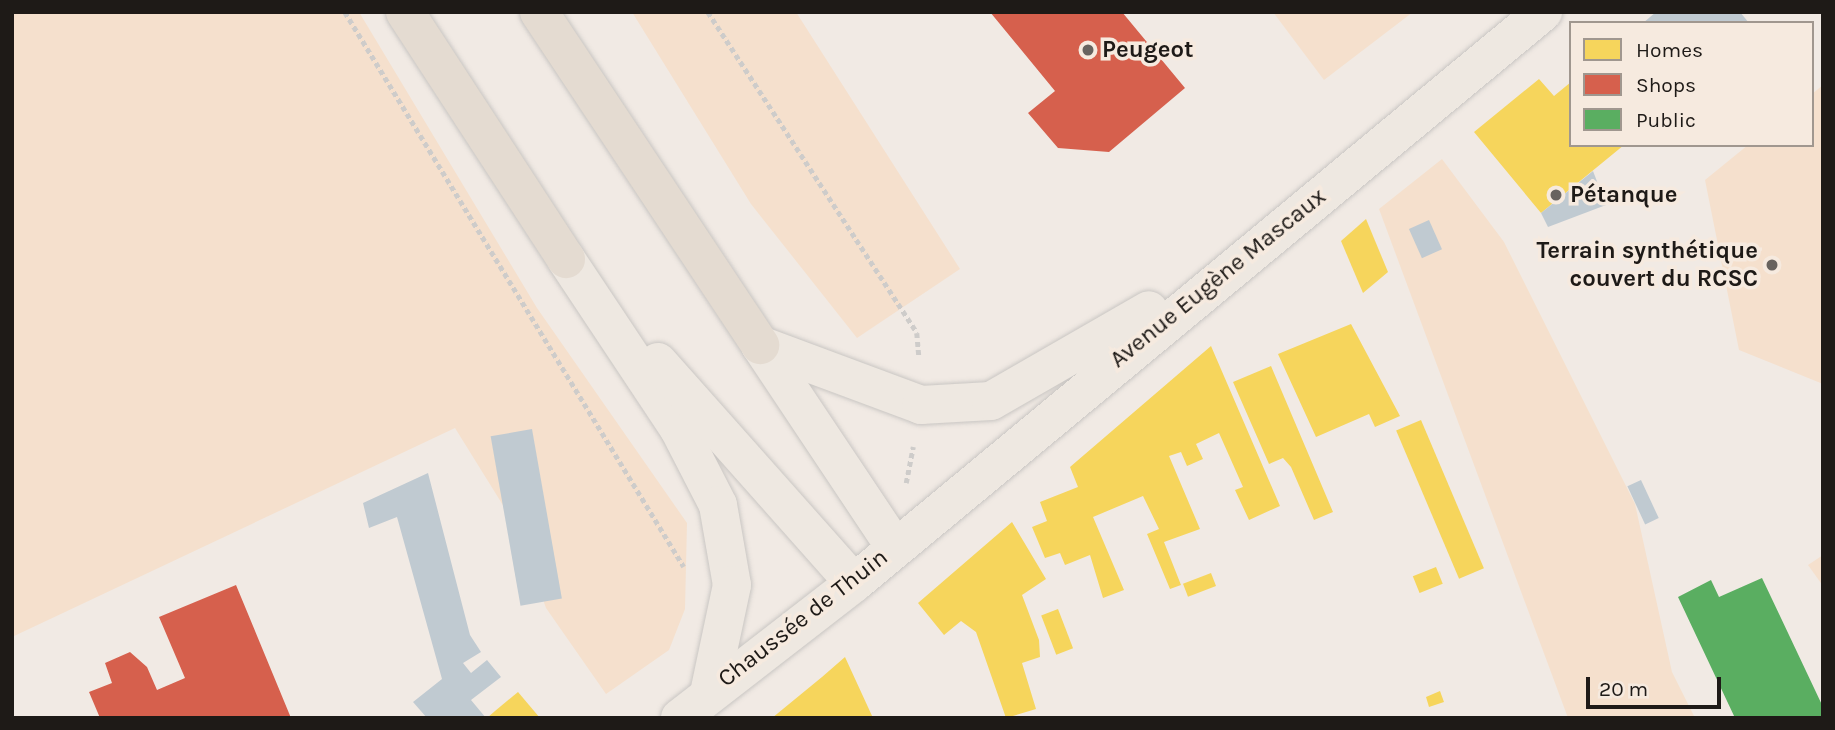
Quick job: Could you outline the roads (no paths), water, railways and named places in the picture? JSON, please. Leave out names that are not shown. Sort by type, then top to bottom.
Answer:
[{"type":"highway","points":[[405,12],[566,259]]},
{"type":"highway","points":[[539,12],[760,345]]},
{"type":"main road","name":"Avenue Eugène Mascaux","points":[[894,546],[1234,263],[1543,12]]},
{"type":"main road","points":[[566,259],[854,583]]},
{"type":"main road","points":[[566,259],[679,429],[719,505],[732,585],[709,693]]},
{"type":"main road","points":[[760,345],[921,405],[991,401],[1234,263]]},
{"type":"main road","points":[[760,345],[894,546]]},
{"type":"main road","name":"Chaussée de Thuin","points":[[680,718],[854,583],[894,546]]},
{"type":"place","name":"Peugeot","points":[[1088,50]]},
{"type":"place","name":"Pétanque","points":[[1556,195]]},
{"type":"place","name":"Terrain synthétique couvert du RCSC","points":[[1772,265]]}]
